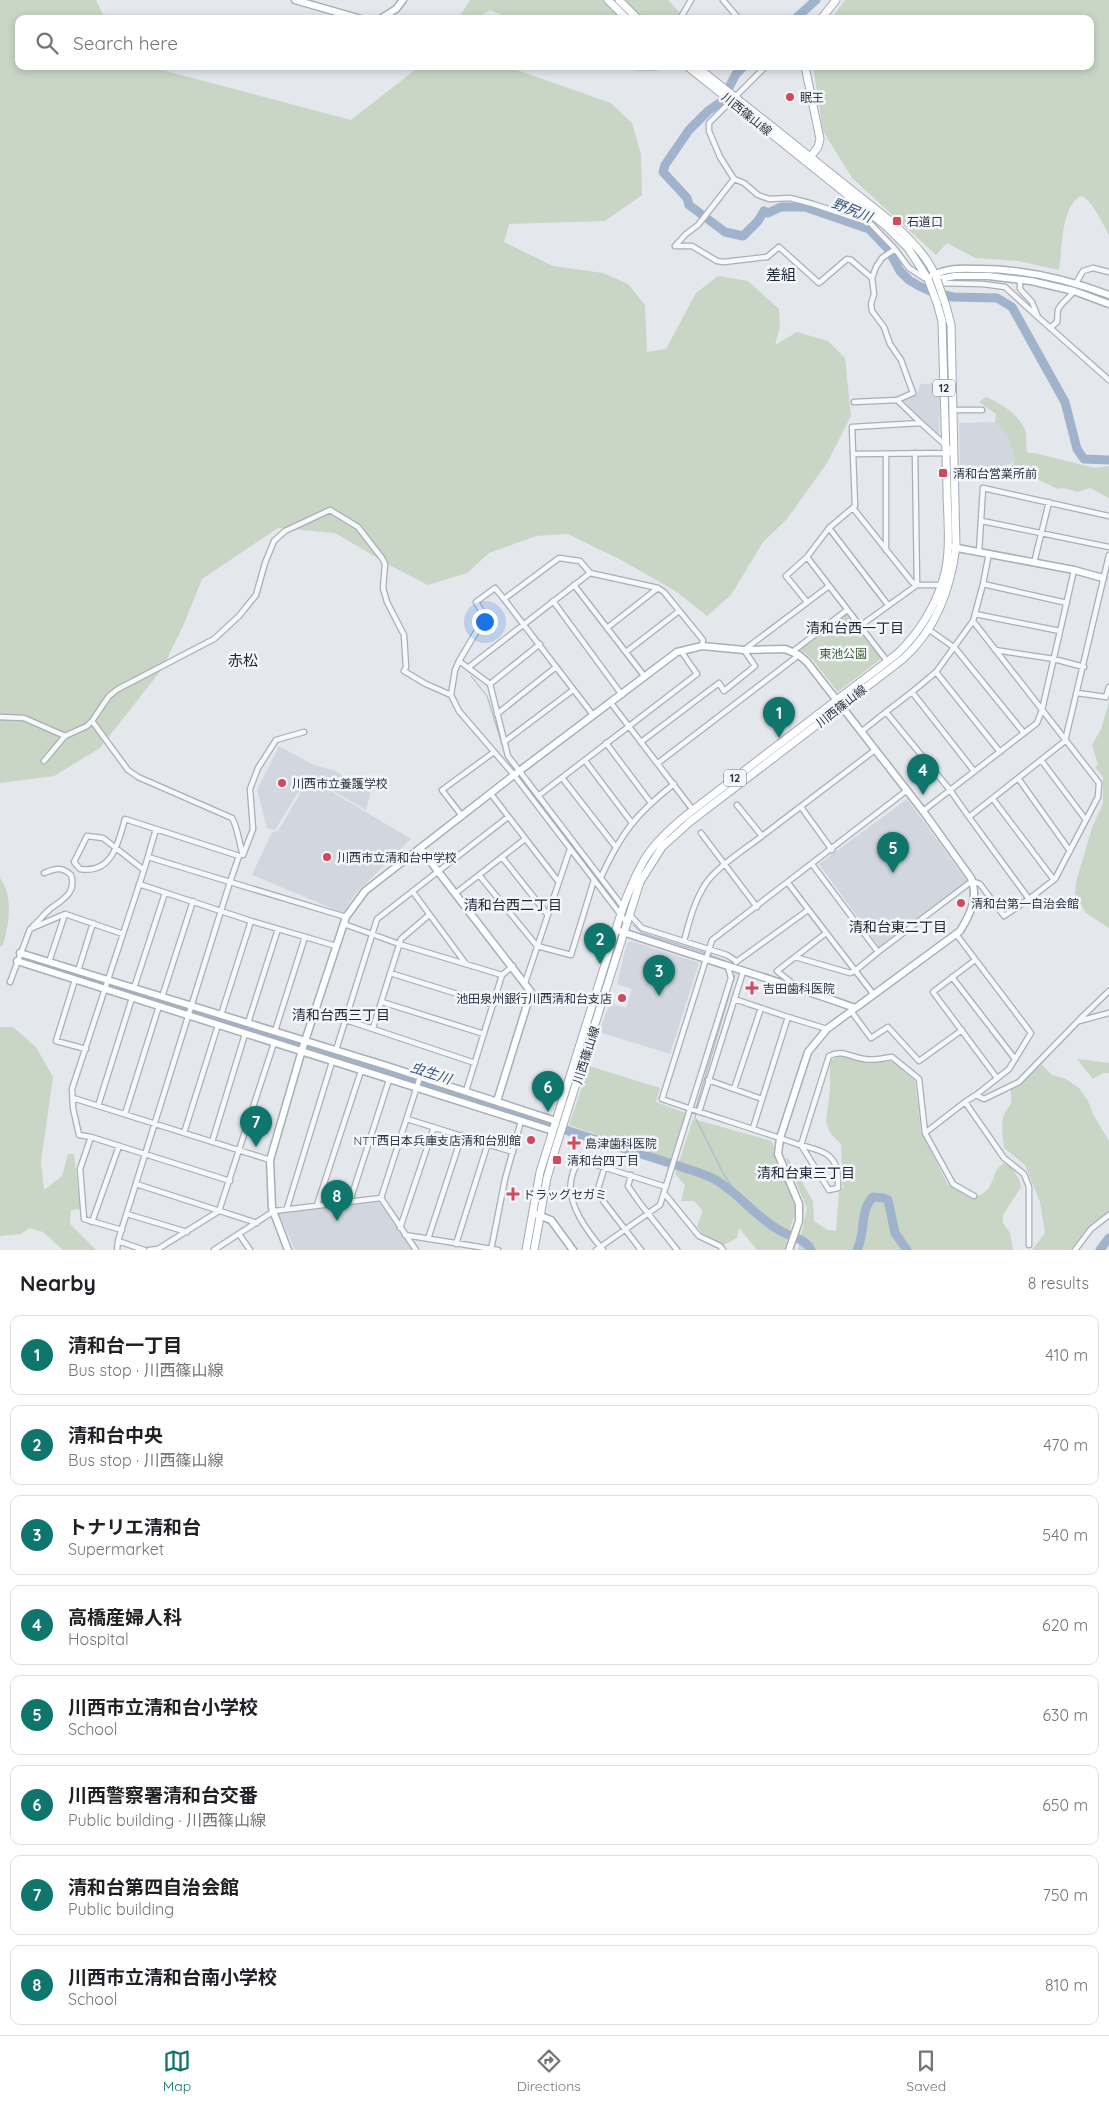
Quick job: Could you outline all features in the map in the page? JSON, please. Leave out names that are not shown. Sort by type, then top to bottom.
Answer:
[{"type":"main road","points":[[608,0],[623,15]]},
{"type":"main road","points":[[619,0],[634,15]]},
{"type":"main road","points":[[824,15],[836,0]]},
{"type":"main road","name":"川西篠山線","points":[[693,70],[720,88]]},
{"type":"main road","name":"川西篠山線","points":[[526,1250],[560,1134],[560,1122],[621,931],[623,907],[635,876],[646,856],[669,829],[693,810],[839,703],[903,659],[928,630],[945,598],[956,547],[942,321],[928,279],[908,248],[886,226],[700,70]]},
{"type":"main road","points":[[806,70],[820,139],[818,146],[808,160]]},
{"type":"main road","name":"川西篠山線","points":[[621,931],[627,923],[640,882],[662,847],[675,834],[839,703],[903,648],[918,630],[934,604],[946,568],[952,410],[951,325],[946,306],[936,277],[913,243],[893,222],[808,160]]},
{"type":"main road","name":"川西篠山線","points":[[534,1250],[540,1172],[553,1131],[560,1122]]},
{"type":"street","points":[[295,0],[347,15]]},
{"type":"street","points":[[386,15],[396,9],[403,0]]},
{"type":"street","points":[[682,15],[691,0]]},
{"type":"street","points":[[722,0],[735,15]]},
{"type":"street","points":[[762,70],[709,123],[708,128],[720,157],[734,179],[744,183],[758,195],[769,199],[790,198],[870,223],[895,249],[909,268],[926,280],[934,283],[983,284],[1005,287],[1109,380]]},
{"type":"street","points":[[734,179],[698,225],[675,246],[692,246],[717,261],[724,262],[767,257],[779,246],[819,283],[847,260],[851,260],[872,278]]},
{"type":"street","points":[[854,402],[897,400],[913,393],[902,360],[890,344],[884,327],[872,311],[871,304],[874,294],[872,278],[876,267],[882,258],[895,249]]},
{"type":"street","points":[[936,277],[945,270],[964,268],[1026,271],[1076,283],[1109,295]]},
{"type":"street","points":[[1076,283],[1084,271],[1093,268],[1109,272]]},
{"type":"street","points":[[928,279],[964,276],[1020,279],[1074,291],[1109,304]]},
{"type":"street","points":[[1020,279],[1020,289],[1032,302],[1038,317]]},
{"type":"street","points":[[1050,328],[1057,322],[1058,309],[1061,304],[1069,299],[1074,291]]},
{"type":"street","points":[[897,400],[949,451]]},
{"type":"street","points":[[952,410],[980,411]]},
{"type":"street","points":[[807,602],[786,576],[807,556],[829,528],[855,506],[852,427],[920,423]]},
{"type":"street","points":[[853,454],[949,451]]},
{"type":"street","points":[[915,453],[917,585]]},
{"type":"street","points":[[886,454],[886,550]]},
{"type":"street","points":[[979,552],[983,488],[1109,516]]},
{"type":"street","points":[[1034,563],[1049,502]]},
{"type":"street","points":[[852,508],[912,582],[917,585],[941,585]]},
{"type":"street","points":[[44,761],[65,736],[87,726],[109,696],[118,689],[214,639],[240,616],[256,595],[265,563],[274,541],[285,531],[330,510],[358,527],[385,564],[383,588],[386,602],[404,635],[406,667],[404,671],[426,684],[451,695]]},
{"type":"street","points":[[982,521],[1109,547]]},
{"type":"street","points":[[829,528],[888,605]]},
{"type":"street","points":[[948,547],[1074,570],[1106,579]]},
{"type":"street","points":[[861,732],[936,672],[955,648],[975,614],[989,554]]},
{"type":"street","points":[[969,817],[1065,741],[1106,579],[1109,554]]},
{"type":"street","points":[[807,556],[887,661]]},
{"type":"street","points":[[504,599],[559,558],[580,561],[590,573],[658,588],[664,592],[703,640],[702,646]]},
{"type":"street","points":[[923,811],[1037,723],[1042,710],[1074,570]]},
{"type":"street","points":[[470,667],[590,573]]},
{"type":"street","points":[[983,584],[1067,603]]},
{"type":"street","points":[[574,585],[645,677]]},
{"type":"street","points":[[860,626],[917,585]]},
{"type":"street","points":[[744,650],[829,586]]},
{"type":"street","points":[[592,715],[524,623],[495,588],[476,602],[485,617],[455,670],[451,695],[459,710],[494,752],[538,796],[623,907],[642,928],[727,955],[736,961]]},
{"type":"street","points":[[607,628],[658,588]]},
{"type":"street","points":[[553,601],[622,695]]},
{"type":"street","points":[[658,763],[847,610]]},
{"type":"street","points":[[626,652],[679,611]]},
{"type":"street","points":[[975,614],[1060,631]]},
{"type":"street","points":[[972,621],[1098,783],[1098,796],[1054,880],[1004,916],[980,884],[972,881]]},
{"type":"street","points":[[928,630],[955,648],[1024,733]]},
{"type":"street","points":[[490,684],[540,644]]},
{"type":"street","points":[[288,1250],[274,1211],[270,1160],[305,1041],[345,920],[365,891],[516,773],[677,652],[702,646],[744,650],[785,649],[796,653],[807,662],[923,811],[972,881],[974,887],[971,912],[960,931],[827,1029],[808,1052],[780,1138],[778,1154],[799,1204],[799,1220],[789,1250]]},
{"type":"street","points":[[641,742],[719,683],[724,690],[755,666],[744,650]]},
{"type":"street","points":[[995,650],[1054,659],[1084,667]]},
{"type":"street","points":[[538,796],[586,762],[606,743],[697,674],[681,651]]},
{"type":"street","points":[[459,661],[470,667],[490,684],[508,756],[516,773],[570,849],[627,923]]},
{"type":"street","points":[[497,714],[556,667]]},
{"type":"street","points":[[936,672],[1000,752]]},
{"type":"street","points":[[1077,693],[1106,698],[1109,687]]},
{"type":"street","points":[[504,742],[573,690]]},
{"type":"street","points":[[912,692],[974,771]]},
{"type":"street","points":[[611,703],[693,810]]},
{"type":"street","points":[[886,712],[950,790],[1029,898]]},
{"type":"street","points":[[0,717],[24,718],[65,736]]},
{"type":"street","points":[[92,721],[128,770],[138,777],[232,818],[243,855],[253,829],[250,789],[258,768],[276,740],[304,732]]},
{"type":"street","points":[[606,743],[651,802]]},
{"type":"street","points":[[684,941],[694,907],[703,887],[725,866],[762,836],[874,750]]},
{"type":"street","points":[[462,816],[442,790],[494,752]]},
{"type":"street","points":[[1041,760],[1086,820]]},
{"type":"street","points":[[586,762],[632,823]]},
{"type":"street","points":[[1018,778],[1070,851]]},
{"type":"street","points":[[563,779],[615,846]]},
{"type":"street","points":[[601,877],[615,846],[632,823],[651,802],[674,784]]},
{"type":"street","points":[[906,791],[832,850],[712,940],[662,1100],[753,1128],[780,1138],[801,1145],[828,1155],[838,1168],[838,1188],[829,1190],[801,1145],[829,1056],[836,1052],[844,1052],[865,1060],[892,1057],[919,1079],[925,1133],[953,1184],[974,1196]]},
{"type":"street","points":[[490,794],[558,881]]},
{"type":"street","points":[[993,799],[1054,880]]},
{"type":"street","points":[[737,805],[762,836]]},
{"type":"street","points":[[801,807],[832,850]]},
{"type":"street","points":[[336,1050],[377,919],[508,817]]},
{"type":"street","points":[[117,1250],[118,1241],[239,856],[125,819],[116,848],[106,864],[89,870],[80,869],[74,862],[87,836],[103,838],[116,848],[144,870]]},
{"type":"street","points":[[156,829],[72,1089],[79,1135],[91,1137],[230,1181]]},
{"type":"street","points":[[701,833],[757,907]]},
{"type":"street","points":[[456,893],[525,839]]},
{"type":"street","points":[[420,848],[531,992],[497,1101]]},
{"type":"street","points":[[525,983],[570,849]]},
{"type":"street","points":[[148,857],[345,920],[372,934],[399,944],[502,975]]},
{"type":"street","points":[[502,857],[547,914]]},
{"type":"street","points":[[812,864],[878,952]]},
{"type":"street","points":[[10,982],[30,929],[48,911],[68,896],[72,887],[71,875],[65,870],[58,868],[44,873]]},
{"type":"street","points":[[479,875],[537,946],[571,955],[594,880]]},
{"type":"street","points":[[795,956],[850,973],[855,971],[972,881]]},
{"type":"street","points":[[788,883],[874,995]]},
{"type":"street","points":[[139,884],[251,921],[336,946]]},
{"type":"street","points":[[412,892],[467,965]]},
{"type":"street","points":[[134,988],[165,893]]},
{"type":"street","points":[[162,997],[193,901]]},
{"type":"street","points":[[695,1111],[731,978],[731,968],[736,961],[808,910]]},
{"type":"street","points":[[30,929],[65,914],[123,934]]},
{"type":"street","points":[[49,962],[65,914]]},
{"type":"street","points":[[374,1028],[401,939],[429,914]]},
{"type":"street","points":[[221,1015],[251,921]]},
{"type":"street","points":[[78,971],[93,923]]},
{"type":"street","points":[[248,1023],[278,929]]},
{"type":"street","points":[[621,931],[743,972],[798,987],[853,1009],[870,1038],[888,1027],[919,1061],[962,1030]]},
{"type":"street","points":[[798,987],[777,971],[826,933]]},
{"type":"street","points":[[925,1133],[1009,1069],[1030,1033],[956,934]]},
{"type":"street","points":[[275,1031],[305,937]]},
{"type":"street","points":[[20,953],[336,1050],[560,1122]]},
{"type":"street","points":[[975,960],[933,992],[997,1078]]},
{"type":"street","points":[[17,961],[553,1131]]},
{"type":"street","points":[[466,1091],[494,1006],[502,975],[512,966]]},
{"type":"street","points":[[666,1187],[578,1158],[571,1181],[571,1197],[600,1249],[660,1205],[708,1080],[743,972]]},
{"type":"street","points":[[390,973],[494,1006]]},
{"type":"street","points":[[952,977],[1015,1059]]},
{"type":"street","points":[[75,980],[56,1041],[86,1049]]},
{"type":"street","points":[[976,1095],[984,1099],[1018,1082],[1109,991]]},
{"type":"street","points":[[98,1106],[132,998]]},
{"type":"street","points":[[734,999],[827,1029]]},
{"type":"street","points":[[382,1002],[484,1034]]},
{"type":"street","points":[[125,1114],[159,1006]]},
{"type":"street","points":[[734,1089],[761,1008]]},
{"type":"street","points":[[1077,1021],[1109,1012]]},
{"type":"street","points":[[753,1128],[788,1017]]},
{"type":"street","points":[[346,1020],[474,1063]]},
{"type":"street","points":[[184,1133],[218,1025]]},
{"type":"street","points":[[212,1142],[245,1034]]},
{"type":"street","points":[[150,1250],[158,1249],[220,1211],[274,1043]]},
{"type":"street","points":[[287,1208],[332,1062]]},
{"type":"street","points":[[317,1205],[361,1071]]},
{"type":"street","points":[[381,1198],[420,1077]]},
{"type":"street","points":[[350,1201],[389,1080]]},
{"type":"street","points":[[708,1080],[762,1099]]},
{"type":"street","points":[[73,1098],[270,1160]]},
{"type":"street","points":[[964,1102],[1004,1158],[1024,1174],[1028,1187],[1029,1245]]},
{"type":"street","points":[[407,1119],[513,1152]]},
{"type":"street","points":[[491,1249],[521,1121]]},
{"type":"street","points":[[400,1228],[434,1127]]},
{"type":"street","points":[[428,1239],[462,1135]]},
{"type":"street","points":[[91,1137],[80,1169],[84,1219],[122,1230]]},
{"type":"street","points":[[456,1244],[488,1143]]},
{"type":"street","points":[[92,1222],[119,1146]]},
{"type":"street","points":[[605,1166],[598,1188],[604,1202],[641,1250]]},
{"type":"street","points":[[631,1175],[628,1186],[677,1250]]},
{"type":"street","points":[[136,1184],[257,1223]]},
{"type":"street","points":[[664,1193],[699,1236],[723,1250]]},
{"type":"street","points":[[214,1250],[274,1211],[381,1198]]},
{"type":"street","points":[[381,1198],[416,1250]]},
{"type":"street","points":[[127,1214],[187,1232]]},
{"type":"street","points":[[537,1214],[551,1220],[573,1250]]},
{"type":"street","points":[[1075,1250],[1091,1228],[1109,1215]]},
{"type":"street","points":[[239,1234],[250,1250]]},
{"type":"street","points":[[405,1235],[498,1250]]},
{"type":"street","points":[[118,1241],[144,1250]]},
{"type":"shaded area","points":[[940,383],[939,438],[904,401],[917,394],[921,384]]},
{"type":"shaded area","points":[[995,422],[1007,435],[1015,461],[1005,467],[960,465],[959,423]]},
{"type":"shaded area","name":"川西市立養護学校","points":[[279,746],[314,765],[333,770],[371,790],[366,810],[308,776],[275,830],[267,828],[257,790]]},
{"type":"shaded area","name":"川西市立清和台中学校","points":[[309,778],[411,839],[357,892],[343,913],[252,875],[272,832],[278,831]]},
{"type":"shaded area","points":[[907,799],[968,882],[880,948],[819,864]]},
{"type":"shaded area","points":[[631,941],[699,963],[670,1054],[599,1032],[610,1003],[626,1008],[632,989],[617,984],[627,943]]},
{"type":"shaded area","points":[[379,1202],[412,1250],[295,1250],[279,1214]]},
{"type":"green space","points":[[0,0],[96,0],[103,15],[15,15],[15,70],[162,70],[351,120],[415,70],[516,70],[611,103],[632,123],[641,154],[642,195],[605,221],[509,224],[504,242],[553,266],[603,273],[628,284],[645,305],[647,352],[666,349],[696,293],[718,276],[748,281],[779,309],[780,327],[775,345],[797,332],[828,341],[845,358],[851,416],[827,463],[787,519],[763,542],[731,595],[707,616],[677,592],[623,561],[568,534],[536,536],[489,553],[467,573],[428,585],[335,533],[278,528],[202,579],[184,624],[162,669],[100,748],[54,776],[0,783]]},
{"type":"green space","points":[[470,0],[668,0],[681,15],[502,15],[490,10],[482,15],[461,15]]},
{"type":"green space","points":[[845,0],[1109,0],[1109,235],[1093,207],[1081,196],[1074,201],[1066,218],[1059,270],[1018,261],[975,258],[947,243],[936,255],[852,178],[823,131],[814,70],[1094,70],[1094,15],[834,15]]},
{"type":"green space","points":[[986,397],[1014,414],[1022,424],[1025,430],[1028,453],[1095,468],[1109,466],[1109,498],[1090,488],[1078,492],[1063,488],[1058,489],[1011,467],[1015,461],[1007,435],[995,422],[996,414],[979,402]]},
{"type":"green space","name":"東池公園","points":[[847,613],[882,658],[838,692],[812,659],[800,649]]},
{"type":"green space","points":[[1109,702],[1109,928],[1086,913],[1075,895],[1076,882],[1092,828],[1103,803],[1103,777],[1095,767],[1098,765],[1092,745],[1101,729]]},
{"type":"green space","points":[[0,878],[7,893],[9,910],[5,937],[3,945],[0,947]]},
{"type":"green space","points":[[0,1027],[13,1027],[36,1047],[53,1077],[41,1162],[44,1190],[62,1176],[68,1154],[74,1154],[80,1209],[71,1210],[70,1224],[96,1250],[63,1250],[43,1232],[29,1228],[21,1234],[0,1236]]},
{"type":"green space","points":[[840,1054],[866,1063],[892,1061],[915,1081],[921,1132],[948,1185],[974,1199],[989,1188],[1000,1166],[1003,1164],[1011,1166],[1019,1179],[1021,1187],[1003,1215],[1003,1223],[1010,1233],[1013,1250],[798,1250],[807,1208],[786,1159],[788,1158],[813,1201],[814,1221],[828,1230],[836,1231],[839,1192],[843,1188],[841,1144],[830,1133],[826,1122],[830,1090],[830,1065],[831,1061]]},
{"type":"green space","points":[[1077,1059],[1109,1063],[1109,1073],[1103,1073],[1093,1079]]},
{"type":"green space","points":[[1041,1064],[1052,1075],[1066,1079],[1079,1088],[1109,1141],[1109,1211],[1091,1225],[1070,1250],[1032,1250],[1045,1233],[1040,1202],[1025,1165],[1004,1148],[1002,1122],[1011,1104],[1010,1088],[1020,1083]]},
{"type":"green space","points":[[589,1066],[660,1088],[656,1102],[686,1113],[671,1160],[569,1125]]},
{"type":"green space","points":[[693,1119],[772,1141],[796,1209],[784,1250],[757,1250],[739,1228],[737,1238],[724,1245],[702,1233],[697,1226],[703,1211],[694,1201],[681,1201],[685,1185],[675,1174]]},
{"type":"waterway","name":"野尻川","points":[[799,15],[816,0]]},
{"type":"waterway","name":"野尻川","points":[[740,70],[721,102],[708,111],[689,130],[665,165],[663,172],[687,198],[689,205],[725,232],[743,236],[758,221],[764,211],[768,213],[781,207],[805,207],[869,229],[888,249],[900,271],[919,286],[932,292],[953,297],[997,298],[1012,307],[1065,402],[1077,449],[1084,459],[1109,460]]},
{"type":"waterway","points":[[471,676],[487,696],[506,757]]},
{"type":"waterway","points":[[518,774],[617,904]]},
{"type":"waterway","points":[[633,925],[642,933],[706,953]]},
{"type":"waterway","points":[[710,955],[726,961]]},
{"type":"waterway","name":"虫生川","points":[[24,958],[705,1175],[715,1179],[727,1188],[771,1225],[801,1240],[811,1250]]},
{"type":"waterway","points":[[696,1108],[735,975]]},
{"type":"waterway","points":[[696,1112],[695,1117],[723,1173],[738,1196]]},
{"type":"waterway","name":"虫生川","points":[[857,1250],[860,1243],[864,1215],[873,1197],[888,1200],[895,1233],[907,1250]]},
{"type":"waterway","points":[[1100,1250],[1109,1238]]},
{"type":"place","name":"眠王","points":[[790,97]]},
{"type":"place","name":"石道口","points":[[897,221]]},
{"type":"place","name":"清和台営業所前","points":[[943,473]]},
{"type":"place","name":"清和台一丁目","points":[[779,738]]},
{"type":"place","name":"川西市立養護学校","points":[[282,783]]},
{"type":"place","name":"高橋産婦人科","points":[[923,795]]},
{"type":"place","name":"川西市立清和台中学校","points":[[327,857]]},
{"type":"place","name":"川西市立清和台小学校","points":[[893,873]]},
{"type":"place","name":"清和台第一自治会館","points":[[961,903]]},
{"type":"place","name":"清和台中央","points":[[600,964]]},
{"type":"place","name":"吉田歯科医院","points":[[752,988]]},
{"type":"place","name":"トナリエ清和台","points":[[659,996]]},
{"type":"place","name":"池田泉州銀行川西清和台支店","points":[[622,998]]},
{"type":"place","name":"川西警察署清和台交番","points":[[548,1112]]},
{"type":"place","name":"NTT西日本兵庫支店清和台別館","points":[[531,1140]]},
{"type":"place","name":"島津歯科医院","points":[[574,1143]]},
{"type":"place","name":"清和台第四自治会館","points":[[256,1147]]},
{"type":"place","name":"清和台四丁目","points":[[557,1160]]},
{"type":"place","name":"ドラッグセガミ","points":[[513,1194]]},
{"type":"place","name":"川西市立清和台南小学校","points":[[337,1221]]},
{"type":"district","name":"差組","points":[[781,274]]},
{"type":"district","name":"清和台西一丁目","points":[[855,628]]},
{"type":"district","name":"赤松","points":[[243,660]]},
{"type":"district","name":"清和台西二丁目","points":[[513,905]]},
{"type":"district","name":"清和台東二丁目","points":[[898,927]]},
{"type":"district","name":"清和台西三丁目","points":[[341,1015]]},
{"type":"district","name":"清和台東三丁目","points":[[806,1173]]}]
